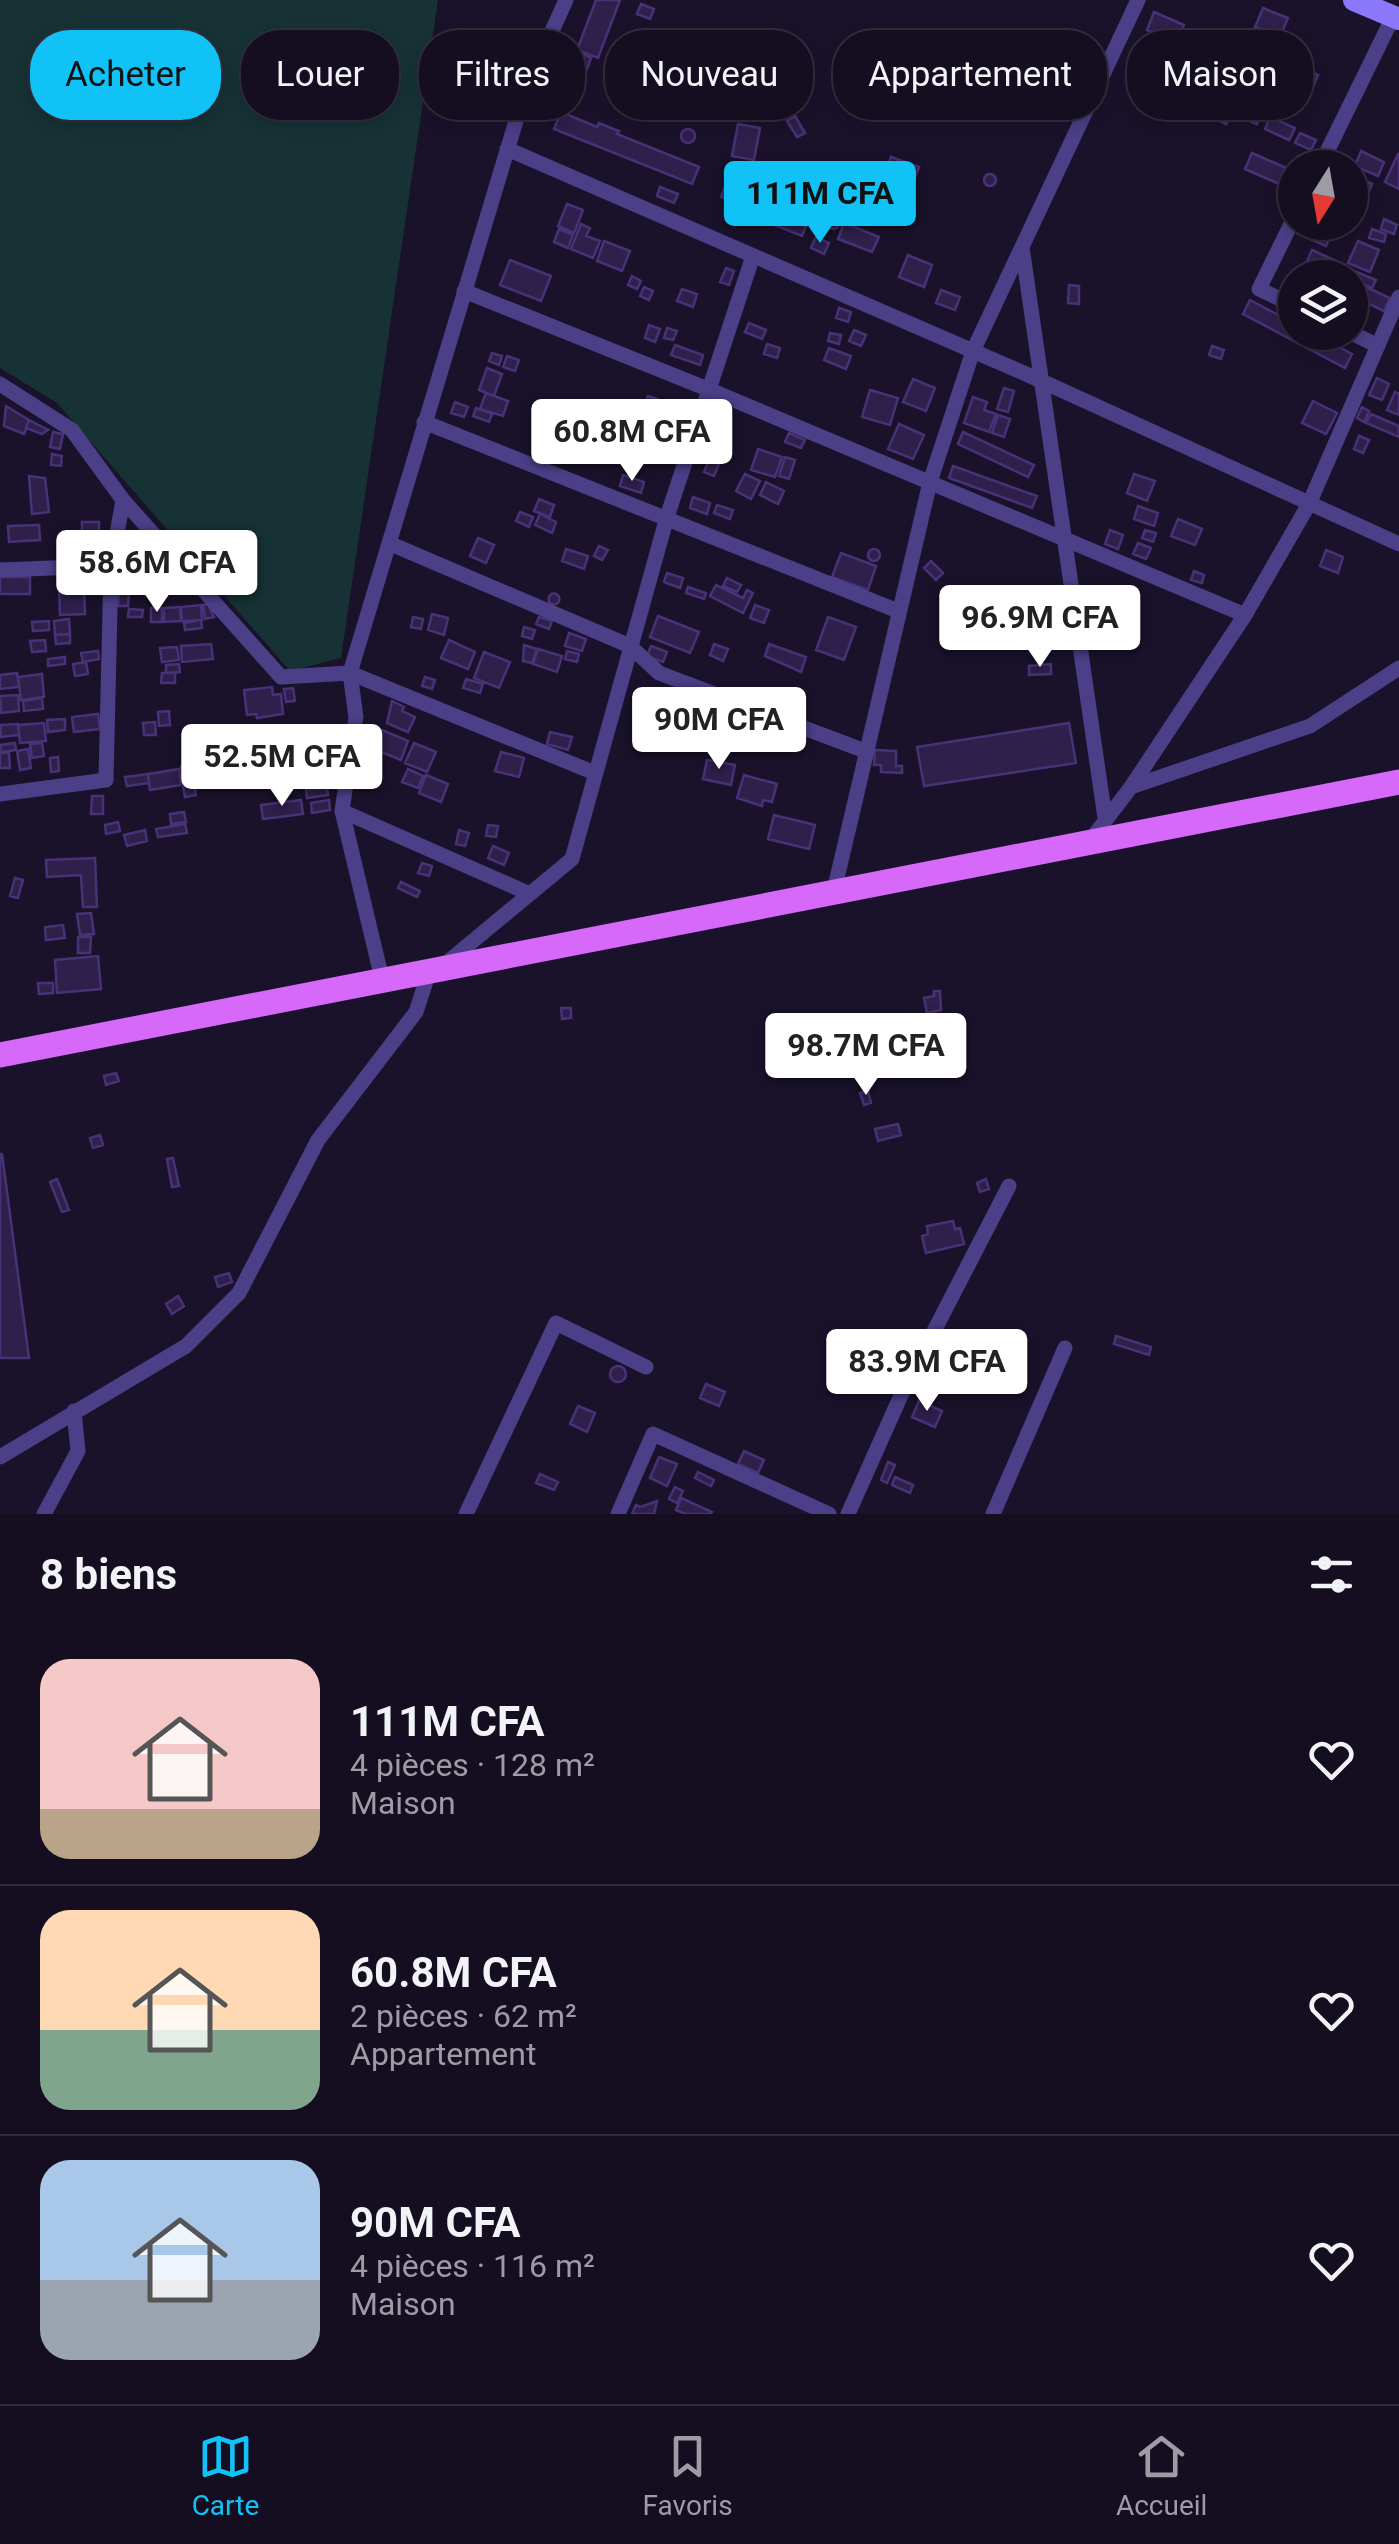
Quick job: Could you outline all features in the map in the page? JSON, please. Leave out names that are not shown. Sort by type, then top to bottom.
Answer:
[{"type":"main road","points":[[1354,0],[1396,18]]},
{"type":"main road","points":[[0,1055],[1399,782]]},
{"type":"street","points":[[382,978],[342,811],[356,717],[350,673],[525,91],[566,0]]},
{"type":"street","points":[[834,891],[930,482],[972,351],[1138,0]]},
{"type":"street","points":[[1328,150],[1396,18]]},
{"type":"street","points":[[507,149],[1041,381],[1399,544]]},
{"type":"street","points":[[1278,298],[1259,289],[1283,240]]},
{"type":"street","points":[[1022,247],[1105,818]]},
{"type":"street","points":[[0,1457],[186,1346],[239,1294],[318,1140],[416,1012],[436,968],[572,859],[667,517],[753,256]]},
{"type":"street","points":[[464,291],[1245,615]]},
{"type":"street","points":[[1090,842],[1245,615],[1308,504],[1399,297]]},
{"type":"street","points":[[1368,341],[1378,346]]},
{"type":"street","points":[[0,384],[72,430],[122,500],[281,676],[350,673],[595,773]]},
{"type":"street","points":[[424,422],[898,611]]},
{"type":"street","points":[[0,794],[106,780],[112,567],[122,500]]},
{"type":"street","points":[[391,544],[630,646],[659,673],[866,751]]},
{"type":"street","points":[[0,570],[179,563]]},
{"type":"street","points":[[1131,787],[1310,726],[1399,668]]},
{"type":"street","points":[[342,811],[530,894]]},
{"type":"street","points":[[848,1514],[902,1393],[1008,1186]]},
{"type":"street","points":[[466,1514],[556,1323],[646,1367]]},
{"type":"street","points":[[993,1514],[1065,1348]]},
{"type":"street","points":[[44,1514],[78,1451],[74,1411]]},
{"type":"street","points":[[618,1514],[653,1434],[829,1514]]},
{"type":"green space","points":[[0,0],[438,0],[434,30],[419,30],[420,120],[341,658],[290,671],[57,403],[0,368]]},
{"type":"building","points":[[596,0],[620,0],[609,30],[605,30],[598,58],[585,53],[585,30]]},
{"type":"building","points":[[641,4],[654,9],[650,19],[637,14]]},
{"type":"building","points":[[1263,8],[1288,18],[1283,30],[1255,27]]},
{"type":"building","points":[[1154,12],[1184,25],[1182,30],[1147,30]]},
{"type":"building","points":[[558,120],[580,120],[597,127],[599,123],[699,167],[692,184],[554,129]]},
{"type":"building","points":[[797,120],[805,133],[797,137],[787,121]]},
{"type":"building","points":[[1269,120],[1295,128],[1289,140],[1265,129]]},
{"type":"building","points":[[738,124],[760,128],[754,160],[732,156]]},
{"type":"building","points":[[688,129],[695,136],[688,143],[681,136]]},
{"type":"building","points":[[1300,133],[1316,140],[1311,150],[1295,143]]},
{"type":"building","points":[[1252,153],[1278,164],[1278,183],[1245,169]]},
{"type":"building","points":[[1368,154],[1384,162],[1378,176],[1368,172]]},
{"type":"building","points":[[1399,154],[1399,189],[1385,182]]},
{"type":"building","points":[[891,157],[919,167],[912,187],[884,177]]},
{"type":"building","points":[[990,174],[996,180],[990,186],[984,180]]},
{"type":"building","points":[[863,181],[881,193],[874,203],[856,191]]},
{"type":"building","points":[[726,184],[737,189],[732,201],[721,197]]},
{"type":"building","points":[[761,186],[814,207],[802,236],[749,215]]},
{"type":"building","points":[[660,187],[678,194],[674,203],[657,196]]},
{"type":"building","points":[[746,188],[754,190],[750,202],[743,200]]},
{"type":"building","points":[[831,193],[854,206],[848,217],[825,204]]},
{"type":"building","points":[[567,204],[583,210],[574,233],[558,226]]},
{"type":"building","points":[[833,217],[839,223],[833,229],[827,223]]},
{"type":"building","points":[[1384,219],[1397,225],[1394,234],[1381,229]]},
{"type":"building","points":[[844,223],[879,237],[872,252],[838,239]]},
{"type":"building","points":[[581,224],[590,228],[586,236],[600,241],[593,258],[571,249]]},
{"type":"building","points":[[559,229],[573,235],[568,248],[554,242]]},
{"type":"building","points":[[1372,229],[1386,234],[1384,242],[1369,238]]},
{"type":"building","points":[[816,237],[829,243],[824,254],[811,248]]},
{"type":"building","points":[[604,241],[630,251],[622,271],[597,261]]},
{"type":"building","points":[[1358,241],[1379,250],[1370,272],[1368,260],[1349,260]]},
{"type":"building","points":[[1312,250],[1334,260],[1308,260]]},
{"type":"building","points":[[908,255],[932,265],[924,287],[899,277]]},
{"type":"building","points":[[510,260],[551,276],[541,301],[500,285]]},
{"type":"building","points":[[726,268],[734,271],[729,285],[720,282]]},
{"type":"building","points":[[632,276],[641,281],[637,289],[628,285]]},
{"type":"building","points":[[1069,285],[1079,286],[1079,304],[1068,303]]},
{"type":"building","points":[[644,287],[653,291],[649,300],[640,296]]},
{"type":"building","points":[[1368,288],[1390,298],[1384,311],[1368,303]]},
{"type":"building","points":[[682,289],[697,294],[693,307],[677,301]]},
{"type":"building","points":[[941,290],[960,297],[955,310],[936,303]]},
{"type":"building","points":[[1250,300],[1278,315],[1278,333],[1243,314]]},
{"type":"building","points":[[839,308],[851,312],[848,322],[836,318]]},
{"type":"building","points":[[749,323],[766,330],[762,339],[745,332]]},
{"type":"building","points":[[649,325],[660,329],[655,342],[645,338]]},
{"type":"building","points":[[667,328],[677,331],[673,340],[664,338]]},
{"type":"building","points":[[854,330],[866,335],[861,346],[849,341]]},
{"type":"building","points":[[830,333],[841,335],[839,344],[828,341]]},
{"type":"building","points":[[767,344],[780,348],[777,358],[764,354]]},
{"type":"building","points":[[675,345],[703,355],[700,365],[671,355]]},
{"type":"building","points":[[1212,346],[1224,350],[1221,359],[1209,355]]},
{"type":"building","points":[[829,348],[851,356],[846,369],[824,360]]},
{"type":"building","points":[[1311,350],[1344,350],[1352,354],[1345,368]]},
{"type":"building","points":[[492,353],[502,356],[499,365],[489,361]]},
{"type":"building","points":[[507,356],[519,360],[515,371],[503,367]]},
{"type":"building","points":[[487,368],[502,374],[494,396],[479,390]]},
{"type":"building","points":[[1377,378],[1389,384],[1382,400],[1369,395]]},
{"type":"building","points":[[913,379],[935,388],[926,411],[903,402]]},
{"type":"building","points":[[1004,388],[1014,391],[1008,412],[997,409]]},
{"type":"building","points":[[870,390],[898,398],[890,425],[862,417]]},
{"type":"building","points":[[1395,392],[1399,394],[1399,415],[1387,410]]},
{"type":"building","points":[[486,393],[508,401],[503,416],[480,409]]},
{"type":"building","points":[[648,396],[657,399],[654,407],[662,410],[658,421],[671,425],[666,439],[637,429]]},
{"type":"building","points":[[973,397],[987,402],[984,410],[996,414],[989,432],[964,423]]},
{"type":"building","points":[[1313,401],[1337,413],[1326,434],[1302,423]]},
{"type":"building","points":[[455,402],[468,407],[464,417],[451,413]]},
{"type":"building","points":[[6,406],[29,420],[24,434],[4,426]]},
{"type":"building","points":[[1362,407],[1369,411],[1364,422],[1357,418]]},
{"type":"building","points":[[476,408],[492,414],[489,422],[473,416]]},
{"type":"building","points":[[597,411],[609,416],[606,423],[594,417]]},
{"type":"building","points":[[1371,414],[1399,426],[1399,437],[1366,423]]},
{"type":"building","points":[[998,415],[1010,419],[1004,437],[992,433]]},
{"type":"building","points":[[29,420],[48,430],[42,434],[26,428]]},
{"type":"building","points":[[899,424],[924,435],[913,459],[888,449]]},
{"type":"building","points":[[53,432],[63,434],[60,449],[50,447]]},
{"type":"building","points":[[963,432],[1034,465],[1028,477],[958,444]]},
{"type":"building","points":[[789,433],[805,440],[801,448],[785,442]]},
{"type":"building","points":[[1359,436],[1369,440],[1363,453],[1354,449]]},
{"type":"building","points":[[758,449],[782,457],[775,477],[751,470]]},
{"type":"building","points":[[52,454],[62,456],[61,466],[51,465]]},
{"type":"building","points":[[785,457],[795,460],[789,479],[779,476]]},
{"type":"building","points":[[709,460],[719,464],[714,476],[704,472]]},
{"type":"building","points":[[953,466],[1037,496],[1032,508],[949,478]]},
{"type":"building","points":[[745,474],[760,481],[751,499],[736,491]]},
{"type":"building","points":[[1134,474],[1155,481],[1147,501],[1127,493]]},
{"type":"building","points":[[623,475],[644,482],[641,493],[620,486]]},
{"type":"building","points":[[29,476],[45,478],[49,512],[32,514]]},
{"type":"building","points":[[766,482],[784,491],[778,504],[760,495]]},
{"type":"building","points":[[693,497],[710,503],[707,514],[690,508]]},
{"type":"building","points":[[539,499],[554,505],[550,517],[534,511]]},
{"type":"building","points":[[717,505],[733,510],[730,519],[714,513]]},
{"type":"building","points":[[1138,506],[1158,513],[1154,526],[1134,519]]},
{"type":"building","points":[[520,512],[533,517],[529,527],[516,521]]},
{"type":"building","points":[[540,514],[556,522],[552,533],[535,525]]},
{"type":"building","points":[[1178,519],[1202,529],[1195,545],[1171,536]]},
{"type":"building","points":[[82,522],[99,522],[99,535],[82,535]]},
{"type":"building","points":[[39,525],[40,540],[9,542],[8,526]]},
{"type":"building","points":[[1110,530],[1123,535],[1118,549],[1105,544]]},
{"type":"building","points":[[1145,530],[1156,533],[1153,542],[1142,538]]},
{"type":"building","points":[[478,538],[494,545],[486,563],[470,556]]},
{"type":"building","points":[[1138,543],[1151,548],[1146,559],[1133,554]]},
{"type":"building","points":[[599,546],[608,550],[602,560],[594,556]]},
{"type":"building","points":[[566,549],[588,556],[584,569],[562,561]]},
{"type":"building","points":[[874,549],[880,555],[874,561],[868,555]]},
{"type":"building","points":[[1326,550],[1343,557],[1338,573],[1320,566]]},
{"type":"building","points":[[841,553],[876,566],[868,590],[832,577]]},
{"type":"building","points":[[931,561],[943,573],[936,580],[924,568]]},
{"type":"building","points":[[179,568],[180,582],[151,583],[150,569]]},
{"type":"building","points":[[1194,571],[1204,575],[1202,583],[1191,580]]},
{"type":"building","points":[[667,573],[683,578],[680,588],[664,582]]},
{"type":"building","points":[[0,577],[30,577],[30,594],[0,594]]},
{"type":"building","points":[[727,578],[741,585],[737,592],[723,586]]},
{"type":"building","points":[[94,580],[105,580],[105,594],[94,594]]},
{"type":"building","points":[[168,582],[180,582],[180,593],[168,593]]},
{"type":"building","points":[[149,584],[161,585],[160,596],[148,596]]},
{"type":"building","points":[[716,585],[743,598],[747,590],[753,593],[743,613],[710,596]]},
{"type":"building","points":[[84,587],[85,614],[60,615],[59,588]]},
{"type":"building","points":[[688,587],[706,593],[704,599],[686,593]]},
{"type":"building","points":[[119,592],[129,592],[128,606],[118,606]]},
{"type":"building","points":[[554,593],[560,599],[554,605],[548,599]]},
{"type":"building","points":[[208,604],[214,617],[205,619],[203,605]]},
{"type":"building","points":[[201,605],[202,620],[182,621],[181,607]]},
{"type":"building","points":[[755,605],[769,610],[764,623],[750,618]]},
{"type":"building","points":[[180,607],[181,621],[164,622],[164,608]]},
{"type":"building","points":[[151,608],[162,608],[162,622],[151,622]]},
{"type":"building","points":[[129,609],[143,610],[142,617],[128,617]]},
{"type":"building","points":[[432,614],[448,618],[444,635],[428,630]]},
{"type":"building","points":[[658,616],[699,632],[690,653],[650,637]]},
{"type":"building","points":[[413,617],[423,619],[421,629],[411,627]]},
{"type":"building","points":[[539,617],[552,621],[549,629],[536,624]]},
{"type":"building","points":[[828,617],[856,627],[844,660],[816,650]]},
{"type":"building","points":[[69,619],[70,634],[55,635],[54,621]]},
{"type":"building","points":[[201,620],[202,628],[185,630],[184,623]]},
{"type":"building","points":[[49,621],[49,630],[33,631],[32,622]]},
{"type":"building","points":[[524,627],[535,630],[532,639],[522,636]]},
{"type":"building","points":[[569,633],[586,639],[582,651],[565,646]]},
{"type":"building","points":[[70,634],[70,643],[56,644],[55,635]]},
{"type":"building","points":[[45,640],[46,651],[32,652],[30,641]]},
{"type":"building","points":[[449,640],[475,652],[468,669],[441,658]]},
{"type":"building","points":[[211,644],[213,659],[182,662],[181,646]]},
{"type":"building","points":[[714,644],[728,649],[723,661],[710,655]]},
{"type":"building","points":[[769,644],[806,657],[801,672],[765,656]]},
{"type":"building","points":[[524,645],[537,649],[532,663],[523,661]]},
{"type":"building","points":[[651,646],[667,652],[663,662],[647,656]]},
{"type":"building","points":[[177,647],[179,660],[162,662],[160,648]]},
{"type":"building","points":[[538,649],[562,656],[557,672],[533,664]]},
{"type":"building","points":[[98,651],[99,659],[83,662],[81,653]]},
{"type":"building","points":[[567,651],[579,654],[577,662],[565,659]]},
{"type":"building","points":[[484,652],[510,662],[499,688],[474,678]]},
{"type":"building","points":[[65,657],[65,664],[48,666],[48,659]]},
{"type":"building","points":[[86,662],[88,674],[75,676],[73,664]]},
{"type":"building","points":[[179,664],[180,672],[166,673],[166,665]]},
{"type":"building","points":[[1051,664],[1051,674],[1029,675],[1029,666]]},
{"type":"building","points":[[17,673],[19,687],[0,689],[0,675]]},
{"type":"building","points":[[162,673],[175,673],[175,683],[161,683]]},
{"type":"building","points":[[42,674],[44,697],[21,700],[18,677]]},
{"type":"building","points":[[425,677],[435,680],[432,689],[422,686]]},
{"type":"building","points":[[466,679],[483,684],[480,693],[463,688]]},
{"type":"building","points":[[272,687],[273,695],[281,694],[283,714],[257,718],[256,714],[247,715],[244,690]]},
{"type":"building","points":[[293,688],[295,701],[286,702],[284,689]]},
{"type":"building","points":[[18,695],[19,711],[1,713],[0,696]]},
{"type":"building","points":[[42,698],[43,709],[24,711],[23,701]]},
{"type":"building","points":[[392,701],[415,717],[408,732],[387,723]]},
{"type":"building","points":[[169,711],[170,725],[159,726],[158,712]]},
{"type":"building","points":[[98,714],[100,729],[74,732],[72,717]]},
{"type":"building","points":[[65,719],[65,730],[48,732],[47,720]]},
{"type":"building","points":[[155,722],[156,735],[144,735],[143,723]]},
{"type":"building","points":[[44,723],[46,741],[20,743],[18,725]]},
{"type":"building","points":[[1069,723],[1076,763],[924,786],[917,747]]},
{"type":"building","points":[[18,724],[19,735],[1,737],[0,725]]},
{"type":"building","points":[[382,730],[408,741],[401,760],[374,749]]},
{"type":"building","points":[[550,732],[572,737],[568,750],[547,744]]},
{"type":"building","points":[[15,743],[16,750],[1,752],[0,745]]},
{"type":"building","points":[[42,743],[44,756],[32,758],[30,744]]},
{"type":"building","points":[[414,743],[436,752],[427,772],[405,763]]},
{"type":"building","points":[[304,746],[307,768],[289,771],[286,749]]},
{"type":"building","points":[[28,749],[31,768],[20,770],[17,751]]},
{"type":"building","points":[[875,750],[896,751],[896,766],[902,766],[902,773],[881,772],[881,765],[874,765]]},
{"type":"building","points":[[501,752],[524,758],[519,777],[495,771]]},
{"type":"building","points":[[0,753],[9,753],[10,768],[0,768]]},
{"type":"building","points":[[58,757],[59,771],[51,772],[50,758]]},
{"type":"building","points":[[707,760],[735,765],[731,785],[703,779]]},
{"type":"building","points":[[190,764],[192,774],[183,776],[181,766]]},
{"type":"building","points":[[179,769],[181,785],[150,790],[148,774]]},
{"type":"building","points":[[408,769],[423,776],[418,788],[402,782]]},
{"type":"building","points":[[148,774],[149,783],[127,786],[125,777]]},
{"type":"building","points":[[426,775],[448,784],[441,802],[419,793]]},
{"type":"building","points":[[744,775],[777,784],[772,802],[763,800],[762,806],[737,798]]},
{"type":"building","points":[[194,784],[196,795],[185,797],[183,786]]},
{"type":"building","points":[[327,787],[328,795],[307,798],[306,789]]},
{"type":"building","points":[[92,796],[103,796],[103,814],[91,814]]},
{"type":"building","points":[[301,800],[303,814],[263,819],[261,805]]},
{"type":"building","points":[[329,800],[330,810],[312,813],[311,803]]},
{"type":"building","points":[[184,812],[186,822],[171,824],[170,814]]},
{"type":"building","points":[[774,815],[815,825],[809,849],[768,839]]},
{"type":"building","points":[[118,822],[120,831],[106,834],[105,825]]},
{"type":"building","points":[[185,824],[187,833],[158,837],[156,829]]},
{"type":"building","points":[[488,825],[498,826],[496,837],[486,836]]},
{"type":"building","points":[[145,830],[147,841],[127,846],[124,835]]},
{"type":"building","points":[[459,830],[469,833],[465,846],[456,844]]},
{"type":"building","points":[[493,846],[509,853],[504,865],[488,858]]},
{"type":"building","points":[[95,858],[97,907],[83,907],[81,875],[47,877],[46,860]]},
{"type":"building","points":[[422,863],[432,866],[429,876],[418,873]]},
{"type":"building","points":[[15,878],[23,880],[18,898],[10,896]]},
{"type":"building","points":[[401,882],[420,891],[417,897],[398,888]]},
{"type":"building","points":[[91,913],[94,934],[80,935],[77,914]]},
{"type":"building","points":[[63,925],[65,938],[46,940],[45,927]]},
{"type":"building","points":[[78,937],[91,937],[90,953],[78,953]]},
{"type":"building","points":[[98,956],[101,989],[57,993],[55,960]]},
{"type":"building","points":[[38,983],[53,983],[53,993],[39,994]]},
{"type":"building","points":[[934,991],[940,991],[941,1010],[927,1013],[924,998],[934,996]]},
{"type":"building","points":[[561,1008],[571,1008],[571,1018],[562,1019]]},
{"type":"building","points":[[801,1039],[805,1052],[783,1058],[780,1047]]},
{"type":"building","points":[[116,1073],[119,1081],[106,1085],[104,1076]]},
{"type":"building","points":[[868,1091],[871,1103],[864,1105],[860,1093]]},
{"type":"building","points":[[898,1124],[901,1135],[878,1141],[875,1129]]},
{"type":"building","points":[[100,1135],[103,1145],[93,1148],[90,1138]]},
{"type":"building","points":[[2,1154],[29,1358],[0,1358]]},
{"type":"building","points":[[173,1158],[179,1186],[172,1187],[167,1159]]},
{"type":"building","points":[[57,1179],[69,1210],[62,1212],[50,1182]]},
{"type":"building","points":[[986,1179],[989,1189],[980,1192],[977,1183]]},
{"type":"building","points":[[953,1221],[955,1229],[960,1228],[964,1244],[926,1253],[922,1236],[928,1234],[927,1226]]},
{"type":"building","points":[[229,1273],[232,1282],[218,1287],[215,1277]]},
{"type":"building","points":[[178,1296],[184,1306],[172,1314],[166,1304]]},
{"type":"building","points":[[1116,1336],[1151,1347],[1149,1355],[1114,1344]]},
{"type":"building","points":[[618,1366],[626,1374],[618,1382],[610,1374]]},
{"type":"building","points":[[706,1384],[725,1392],[719,1406],[700,1398]]},
{"type":"building","points":[[919,1401],[942,1411],[935,1427],[912,1417]]},
{"type":"building","points":[[578,1406],[595,1413],[587,1432],[570,1424]]},
{"type":"building","points":[[744,1451],[764,1460],[758,1473],[738,1464]]},
{"type":"building","points":[[659,1457],[677,1464],[667,1486],[650,1478]]},
{"type":"building","points":[[888,1462],[895,1465],[887,1483],[881,1480]]},
{"type":"building","points":[[698,1472],[714,1480],[711,1486],[695,1478]]},
{"type":"building","points":[[540,1474],[558,1482],[554,1490],[536,1483]]},
{"type":"building","points":[[895,1477],[913,1485],[910,1493],[892,1485]]},
{"type":"building","points":[[675,1487],[683,1491],[677,1503],[669,1499]]},
{"type":"building","points":[[681,1498],[712,1512],[685,1514],[676,1510]]},
{"type":"building","points":[[657,1501],[654,1514],[632,1514],[636,1505]]}]
